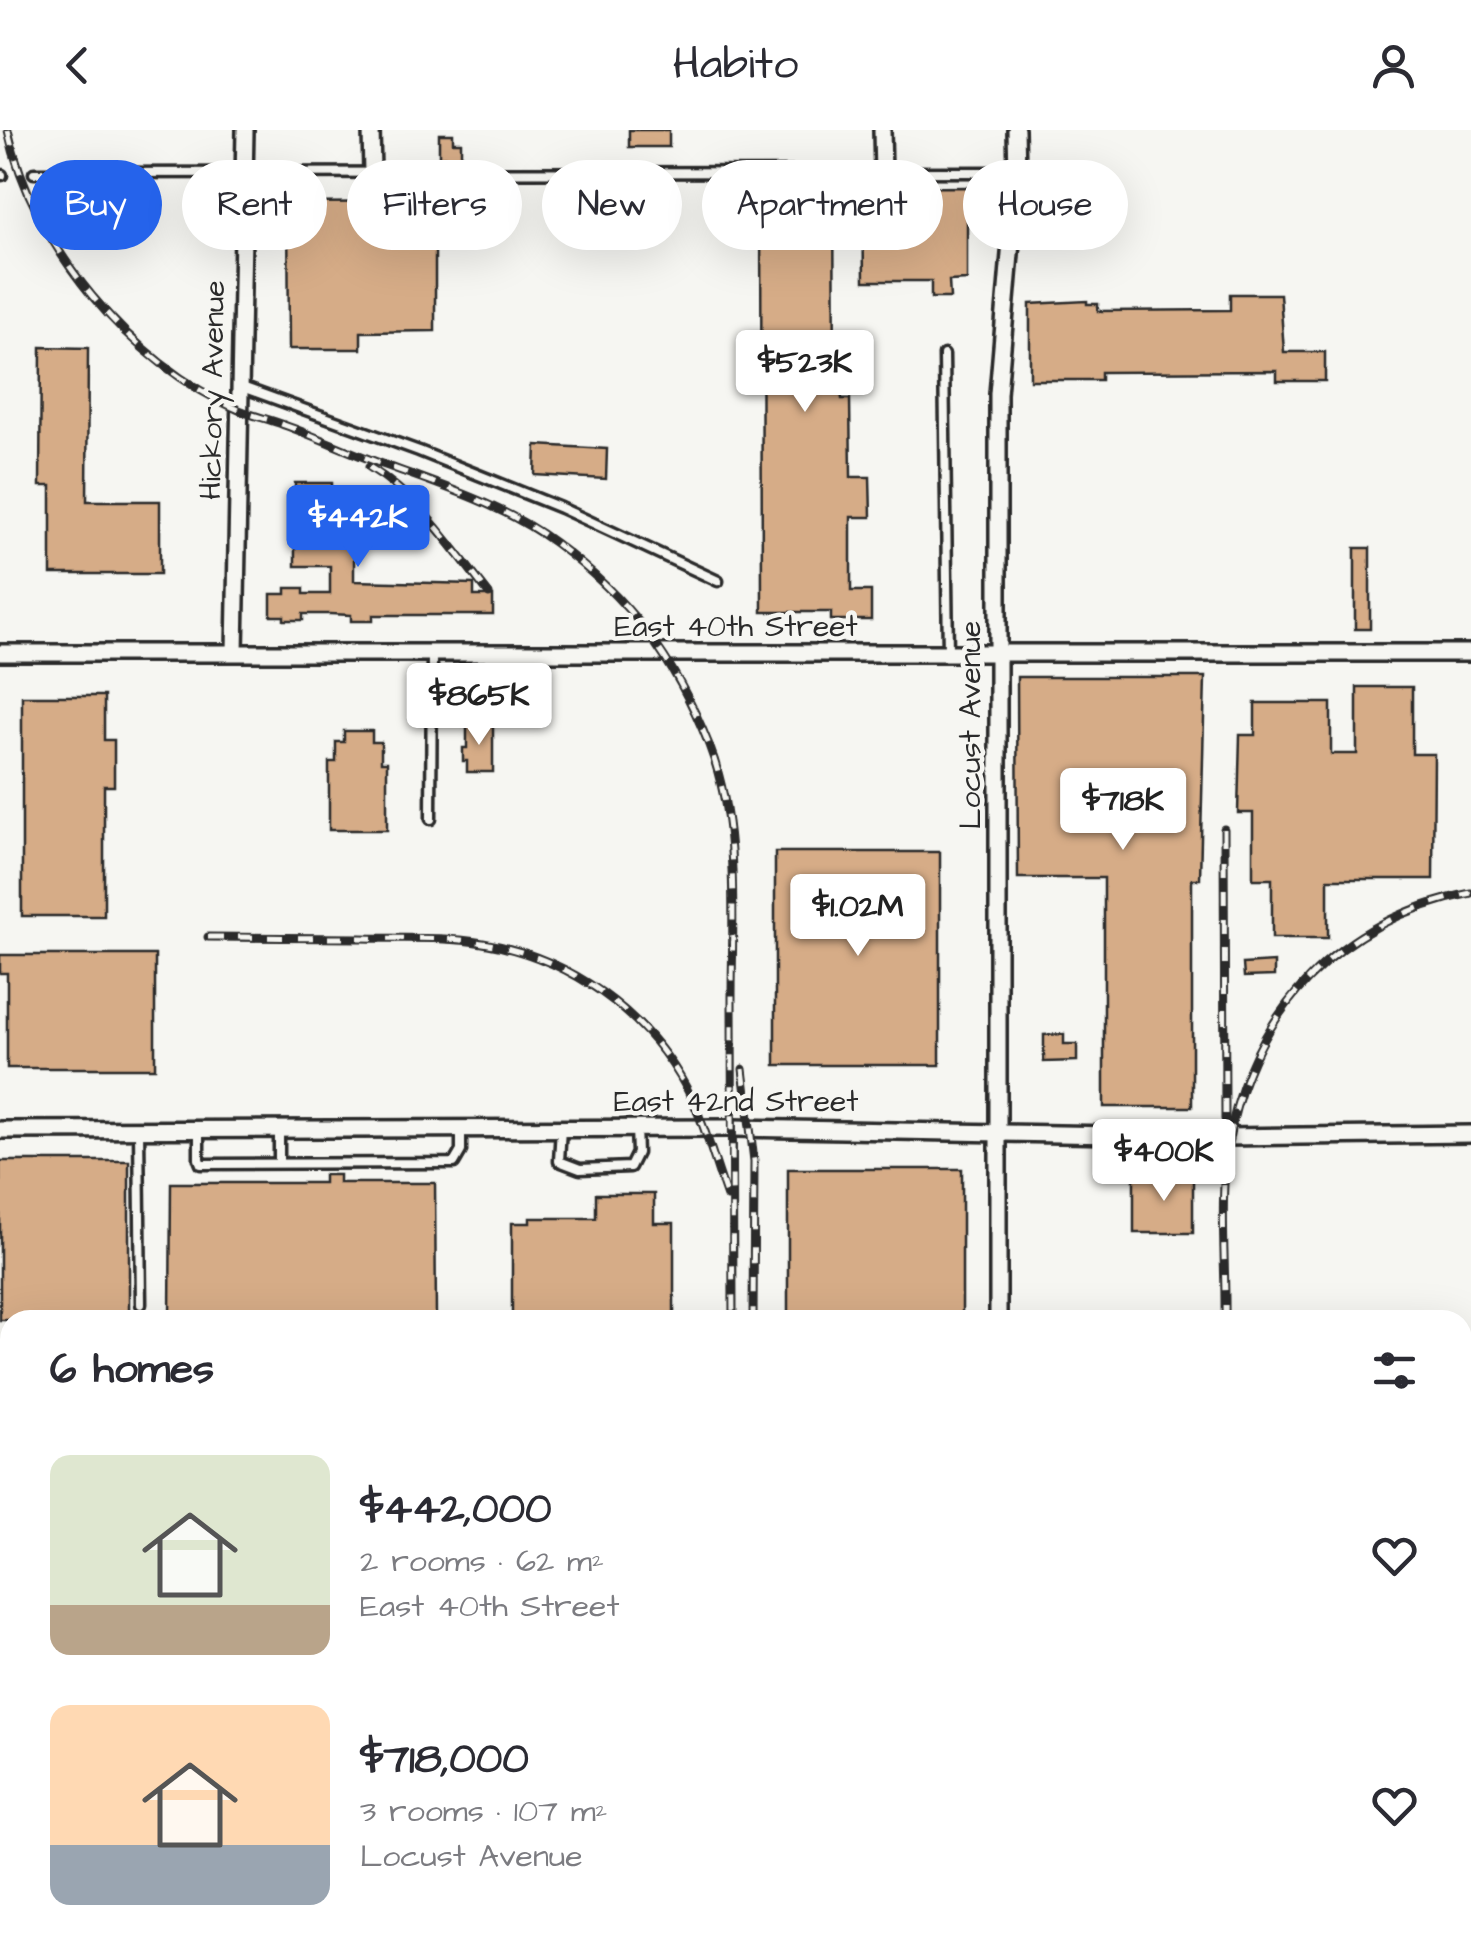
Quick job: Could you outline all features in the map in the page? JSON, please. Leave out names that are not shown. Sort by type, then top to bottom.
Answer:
[{"type":"street","name":"Hickory Avenue","points":[[244,160],[245,130]]},
{"type":"street","points":[[371,130],[372,160]]},
{"type":"street","points":[[882,130],[883,160]]},
{"type":"street","name":"Locust Avenue","points":[[1016,130],[1017,160]]},
{"type":"street","name":"Hickory Avenue","points":[[235,652],[242,250]]},
{"type":"street","name":"Locust Avenue","points":[[998,1310],[998,394],[1010,250]]},
{"type":"street","name":"East 40th Street","points":[[0,653],[1471,654]]},
{"type":"street","name":"East 42nd Street","points":[[0,1130],[636,1128],[997,1131],[1225,1138],[1471,1134]]},
{"type":"lane","points":[[522,173],[702,173]]},
{"type":"lane","points":[[944,355],[948,654]]},
{"type":"lane","points":[[238,386],[419,451],[560,508],[718,580]]},
{"type":"lane","points":[[431,819],[432,652]]},
{"type":"lane","points":[[561,1128],[559,1161],[580,1169],[630,1167],[637,1153],[636,1128]]},
{"type":"lane","points":[[139,1129],[141,1304]]},
{"type":"lane","points":[[198,1129],[198,1160],[202,1164],[295,1164],[454,1163],[462,1152],[461,1129]]},
{"type":"lane","points":[[279,1129],[279,1164]]},
{"type":"building","points":[[629,130],[669,130],[669,147],[629,147]]},
{"type":"building","points":[[439,134],[453,134],[453,142],[461,142],[461,157],[439,157]]},
{"type":"building","points":[[943,187],[963,187],[967,280],[949,281],[950,298],[931,298],[931,281],[864,281],[864,250],[943,250]]},
{"type":"building","points":[[327,203],[347,203],[347,250],[435,250],[435,331],[361,332],[361,349],[289,349],[288,250],[327,250]]},
{"type":"building","points":[[761,250],[834,250],[835,391],[841,391],[842,399],[850,399],[851,477],[870,477],[871,517],[851,517],[851,591],[871,591],[871,620],[831,620],[831,612],[762,612]]},
{"type":"building","points":[[1230,294],[1280,294],[1284,352],[1325,352],[1325,381],[1277,381],[1277,371],[1101,372],[1101,380],[1030,380],[1030,304],[1087,301],[1098,304],[1098,311],[1230,310]]},
{"type":"building","points":[[41,347],[88,348],[87,501],[160,501],[160,574],[51,574],[51,486],[40,486]]},
{"type":"building","points":[[536,445],[607,449],[606,479],[535,475]]},
{"type":"building","points":[[295,483],[332,483],[332,493],[354,493],[354,581],[474,584],[474,596],[493,596],[493,615],[373,615],[373,621],[351,621],[351,615],[303,614],[303,620],[271,616],[271,594],[286,594],[286,588],[304,588],[304,594],[330,594],[330,566],[295,566]]},
{"type":"building","points":[[1355,548],[1370,548],[1370,629],[1355,629]]},
{"type":"building","points":[[1017,677],[1205,677],[1200,879],[1192,879],[1192,1107],[1104,1107],[1104,878],[1018,878]]},
{"type":"building","points":[[1357,687],[1412,687],[1412,754],[1434,754],[1433,879],[1328,879],[1328,938],[1272,938],[1272,879],[1253,879],[1253,813],[1238,813],[1240,735],[1255,735],[1255,703],[1331,703],[1331,754],[1357,754]]},
{"type":"building","points":[[22,696],[104,696],[104,740],[114,740],[114,786],[104,786],[104,916],[22,916]]},
{"type":"building","points":[[467,723],[493,723],[493,772],[467,772],[463,748],[467,748]]},
{"type":"building","points":[[344,731],[372,731],[372,742],[381,742],[381,762],[387,762],[387,830],[329,830],[329,762],[336,762],[336,742],[344,742]]},
{"type":"building","points":[[775,852],[940,852],[940,1065],[775,1065]]},
{"type":"building","points":[[0,955],[155,955],[155,1068],[7,1068],[7,973],[0,973]]},
{"type":"building","points":[[1274,962],[1274,976],[1244,977],[1243,964]]},
{"type":"building","points":[[1064,1034],[1064,1044],[1077,1044],[1077,1061],[1044,1062],[1044,1035]]},
{"type":"building","points":[[0,1161],[129,1161],[129,1310],[0,1310]]},
{"type":"building","points":[[788,1169],[962,1169],[962,1310],[788,1310]]},
{"type":"building","points":[[1134,1174],[1193,1174],[1193,1233],[1134,1233]]},
{"type":"building","points":[[324,1175],[339,1175],[339,1183],[435,1183],[436,1310],[170,1310],[171,1183],[324,1183]]},
{"type":"building","points":[[596,1194],[654,1194],[654,1223],[674,1223],[674,1310],[512,1310],[512,1223],[530,1223],[530,1218],[596,1218]]},
{"type":"railway","points":[[8,130],[20,173],[63,257],[125,332],[161,363],[239,410],[473,498],[516,518],[555,543],[606,586],[665,658],[709,745],[719,775],[730,838],[733,1310]]},
{"type":"railway","points":[[369,467],[420,509],[489,594]]},
{"type":"railway","points":[[1224,829],[1225,1119]]},
{"type":"railway","points":[[1225,1310],[1223,1209],[1228,1144],[1257,1052],[1280,1013],[1342,949],[1380,925],[1423,906],[1471,893]]},
{"type":"railway","points":[[208,937],[468,941],[515,950],[575,975],[627,1013],[670,1061],[699,1116],[727,1197]]},
{"type":"railway","points":[[743,1069],[754,1161],[753,1310]]}]
